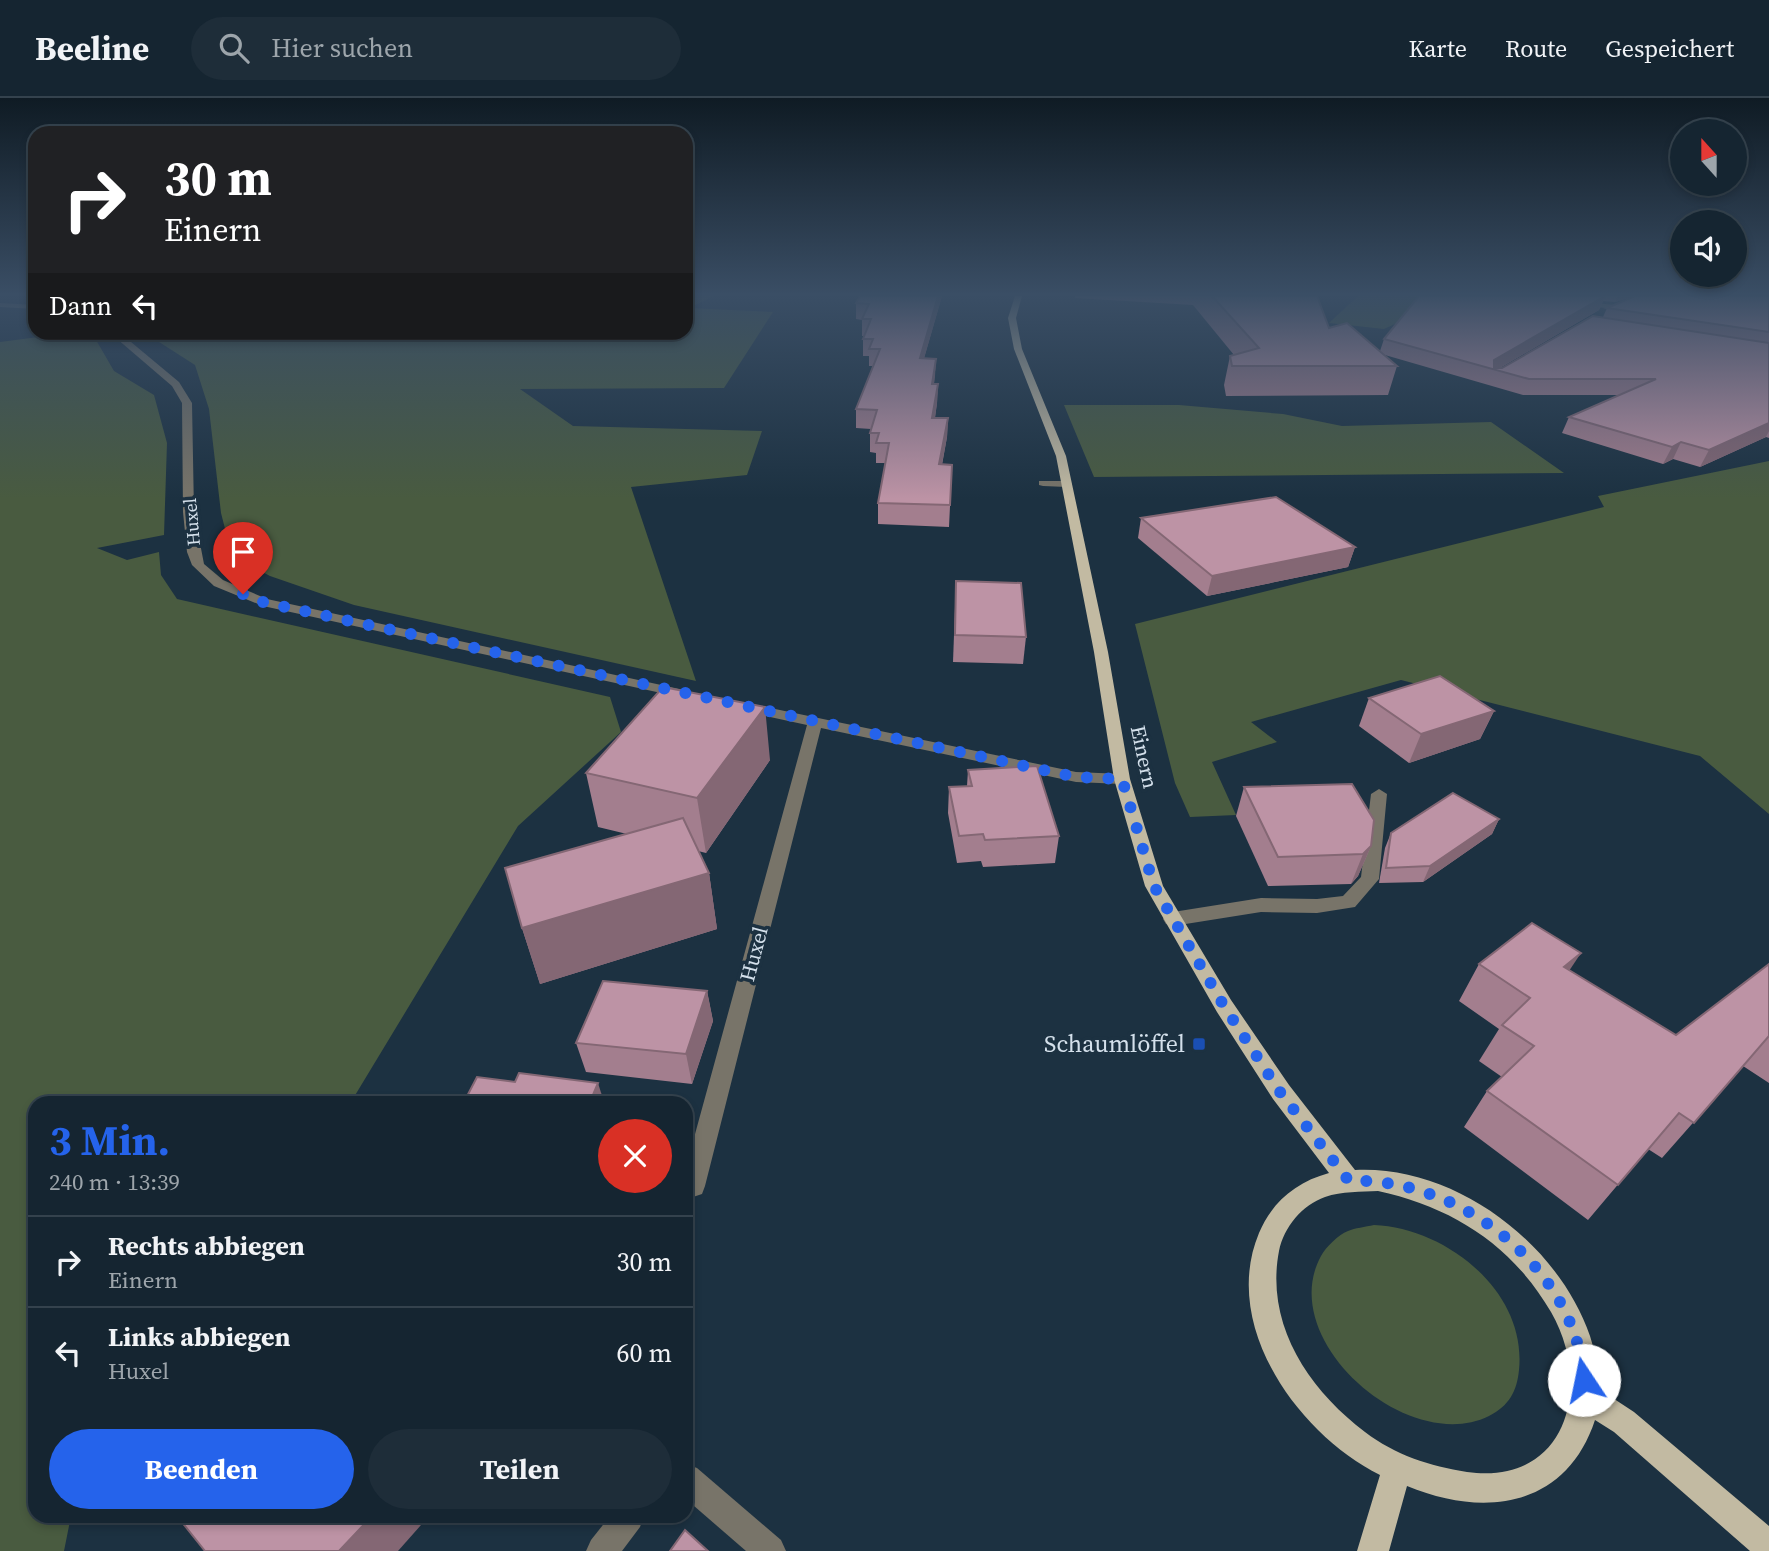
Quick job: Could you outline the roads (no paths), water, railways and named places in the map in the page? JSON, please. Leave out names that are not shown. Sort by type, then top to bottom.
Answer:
[{"type":"main road","name":"Einern","points":[[1024,364],[1060,456],[1067,484],[1101,652],[1122,779],[1154,886],[1224,1006],[1280,1092],[1349,1181]]},
{"type":"main road","points":[[1378,1180],[1410,1186],[1464,1209],[1505,1238],[1532,1264],[1555,1295],[1573,1329],[1583,1363],[1586,1397],[1577,1432],[1558,1461],[1527,1482],[1488,1489],[1443,1484],[1397,1468],[1355,1442],[1317,1409],[1289,1370],[1269,1329],[1261,1291],[1263,1257],[1273,1227],[1292,1204],[1317,1188],[1349,1181],[1378,1180]]},
{"type":"main road","points":[[1586,1397],[1624,1422],[1769,1547]]},
{"type":"main road","points":[[1373,1551],[1397,1468]]},
{"type":"street","name":"Huxel","points":[[152,364],[176,384],[187,403],[190,537],[198,566],[223,586],[263,602],[694,696]]},
{"type":"street","points":[[1043,483],[1067,484]]},
{"type":"street","points":[[720,702],[1076,777],[1122,779]]},
{"type":"street","name":"Huxel","points":[[693,1186],[815,723]]},
{"type":"street","points":[[1174,919],[1261,905],[1317,906],[1348,902],[1370,879],[1379,794]]},
{"type":"street","points":[[693,1485],[770,1551]]},
{"type":"street","points":[[602,1551],[624,1523]]},
{"type":"place","name":"Schaumlöffel","points":[[1199,1044]]}]
